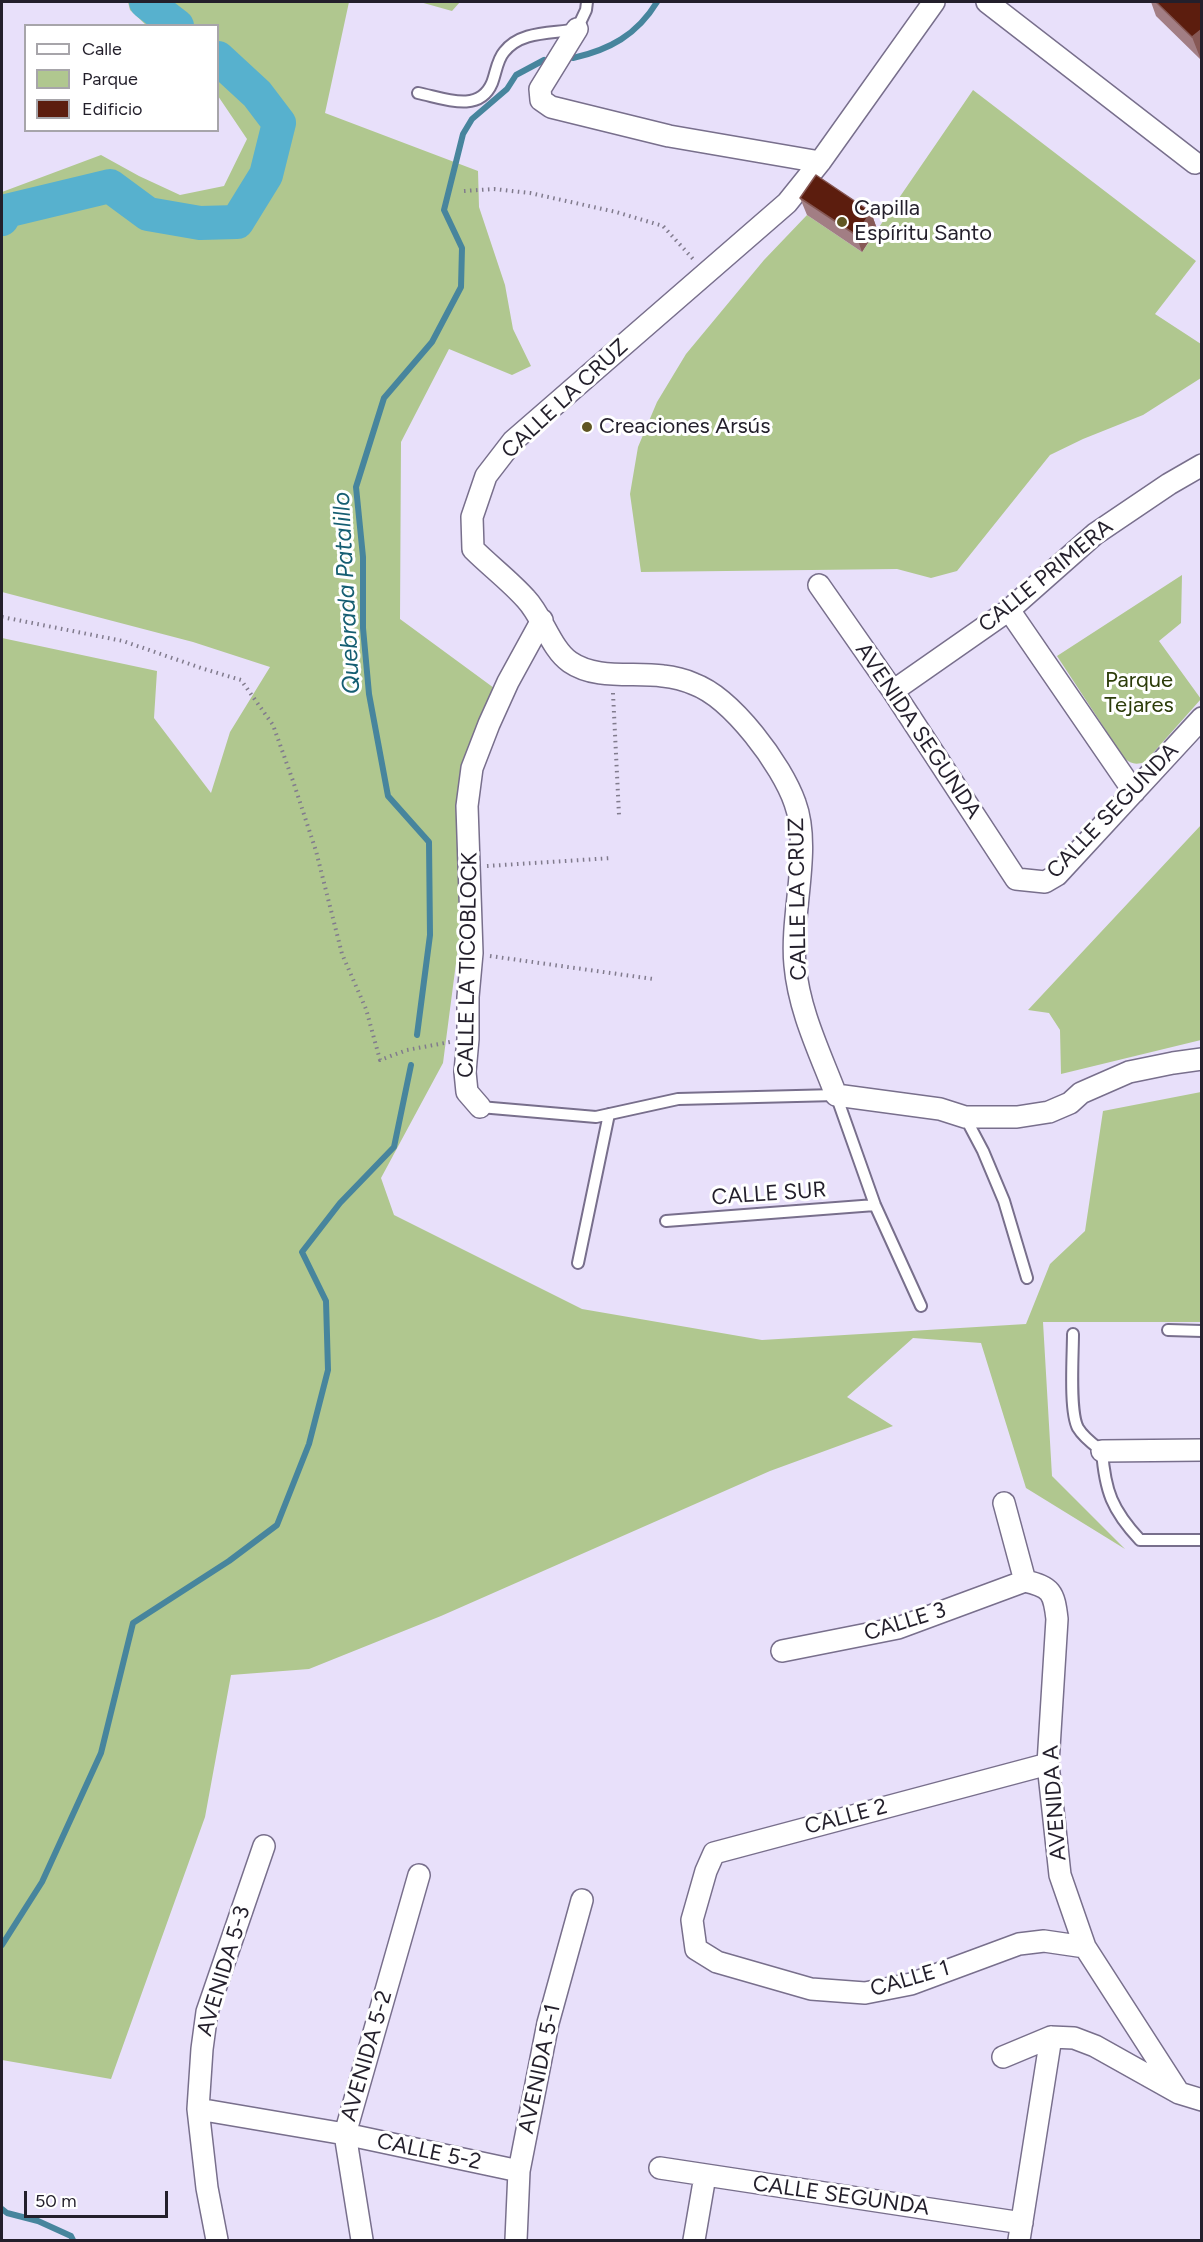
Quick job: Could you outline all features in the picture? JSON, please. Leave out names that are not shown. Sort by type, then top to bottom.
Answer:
[{"type":"street","name":"CALLE LA CRUZ","points":[[836,1095],[799,993],[795,965],[795,924],[802,841],[796,805],[783,774],[752,732],[727,706],[695,684],[664,676],[612,674],[581,668],[568,661],[557,650],[542,620],[526,599],[473,549],[472,518],[486,476],[513,441],[787,203],[820,162],[934,2]]},
{"type":"street","points":[[987,2],[1195,163]]},
{"type":"street","points":[[577,29],[540,89],[541,100],[551,107],[669,136],[820,162]]},
{"type":"street","name":"CALLE PRIMERA","points":[[892,691],[1009,610],[1095,534],[1169,483],[1202,465]]},
{"type":"street","name":"AVENIDA SEGUNDA","points":[[819,585],[1016,879]]},
{"type":"street","points":[[1009,610],[1134,792]]},
{"type":"street","name":"CALLE LA TICOBLOCK","points":[[480,1107],[467,1092],[465,1072],[472,953],[467,806],[472,768],[489,724],[503,692],[542,620]]},
{"type":"street","name":"CALLE SEGUNDA","points":[[1016,879],[1045,882],[1057,875],[1202,718]]},
{"type":"street","points":[[836,1095],[940,1109],[964,1117],[1017,1117],[1049,1112],[1070,1103],[1081,1093],[1129,1072],[1202,1059]]},
{"type":"street","points":[[1102,1451],[1202,1450]]},
{"type":"street","points":[[1004,1503],[1024,1581]]},
{"type":"street","name":"CALLE 3","points":[[782,1651],[898,1628],[1024,1581]]},
{"type":"street","name":"AVENIDA A","points":[[1024,1581],[1041,1585],[1055,1598],[1057,1619],[1048,1764],[1060,1875],[1085,1947],[1179,2093]]},
{"type":"street","name":"CALLE 2","points":[[692,1920],[706,1870],[714,1853],[1048,1764]]},
{"type":"street","name":"AVENIDA 5-3","points":[[217,2241],[207,2188],[198,2109],[201,2049],[207,2012],[264,1846]]},
{"type":"street","name":"AVENIDA 5-2","points":[[362,2241],[345,2134],[419,1875]]},
{"type":"street","name":"AVENIDA 5-1","points":[[516,2241],[519,2171],[548,2023],[582,1900]]},
{"type":"street","name":"CALLE 1","points":[[692,1920],[696,1949],[717,1962],[812,1989],[865,1993],[911,1984],[1019,1944],[1044,1941],[1085,1947]]},
{"type":"street","points":[[1021,2232],[1051,2037]]},
{"type":"street","points":[[1004,2057],[1051,2037],[1074,2038],[1095,2046],[1179,2093],[1202,2100]]},
{"type":"street","name":"CALLE 5-2","points":[[198,2109],[345,2134],[519,2171]]},
{"type":"street","name":"CALLE SEGUNDA","points":[[660,2169],[1021,2232]]},
{"type":"street","points":[[694,2241],[705,2176]]},
{"type":"lane","points":[[418,93],[460,101],[477,101],[486,93],[503,53],[513,44],[545,32],[560,33],[577,29],[586,10],[587,2]]},
{"type":"lane","points":[[836,1095],[875,1205],[921,1306]]},
{"type":"lane","name":"CALLE LA TICOBLOCK","points":[[480,1107],[596,1117],[678,1099],[836,1095]]},
{"type":"lane","points":[[578,1263],[609,1114]]},
{"type":"lane","points":[[964,1117],[983,1151],[1004,1201],[1027,1278]]},
{"type":"lane","name":"CALLE SUR","points":[[666,1221],[875,1205]]},
{"type":"lane","points":[[1168,1330],[1202,1330]]},
{"type":"lane","points":[[1073,1334],[1074,1410],[1077,1426],[1084,1437],[1102,1451],[1104,1476],[1110,1498],[1122,1521],[1140,1540],[1202,1540]]},
{"type":"path","points":[[464,191],[494,189],[530,193],[616,212],[663,226],[687,250],[705,274]]},
{"type":"path","points":[[2,617],[123,641],[241,680],[273,725],[294,781],[316,851],[342,954],[366,1009],[380,1060],[407,1050],[468,1039]]},
{"type":"path","points":[[612,674],[620,815]]},
{"type":"path","points":[[470,867],[612,858]]},
{"type":"path","points":[[472,953],[653,979]]},
{"type":"green space","points":[[128,2],[349,2],[325,113],[478,171],[479,207],[505,285],[513,329],[531,366],[512,375],[449,349],[401,442],[400,619],[494,688],[461,766],[459,940],[443,1063],[381,1178],[394,1215],[582,1309],[762,1340],[1026,1324],[1050,1264],[1085,1231],[1103,1111],[1201,1092],[1201,1322],[1043,1322],[1052,1476],[1125,1549],[1026,1488],[981,1343],[913,1338],[847,1397],[893,1426],[770,1471],[441,1616],[309,1669],[231,1675],[205,1817],[111,2079],[2,2060],[2,638],[157,671],[154,718],[211,793],[230,732],[270,667],[193,642],[2,592],[2,192],[101,155],[180,195],[224,186],[247,139],[219,97],[219,24],[145,24],[130,10]]},
{"type":"green space","points":[[420,2],[460,2],[452,11]]},
{"type":"green space","points":[[973,90],[1196,261],[1155,314],[1201,344],[1201,378],[1143,415],[1050,455],[957,571],[931,578],[897,569],[641,572],[630,494],[638,447],[657,402],[686,354],[764,260],[807,215],[862,252]]},
{"type":"green space","name":"Parque Tejares","points":[[1182,575],[1181,623],[1159,641],[1201,699],[1145,762],[1129,762],[1124,758],[1057,656]]},
{"type":"green space","points":[[1201,825],[1201,1040],[1061,1074],[1060,1030],[1049,1013],[1028,1010]]},
{"type":"building","points":[[1156,2],[1202,2],[1202,29],[1192,37]]},
{"type":"building","points":[[816,175],[871,212],[856,235],[800,198]]},
{"type":"waterway","points":[[146,2],[174,24]]},
{"type":"waterway","name":"Quebrada Patalillo","points":[[573,58],[598,51],[621,39],[640,24],[657,2]]},
{"type":"waterway","points":[[2,219],[6,211],[110,186],[148,214],[200,223],[237,222],[266,175],[279,123],[257,94],[219,59]]},
{"type":"waterway","name":"Quebrada Patalillo","points":[[417,1035],[430,935],[429,842],[388,796],[369,694],[363,628],[363,557],[356,487],[384,398],[432,342],[461,287],[462,248],[444,210],[463,134],[472,119],[507,89],[516,75],[544,60]]},
{"type":"waterway","name":"Quebrada Patalillo","points":[[2,1945],[42,1882],[101,1753],[133,1623],[229,1561],[277,1525],[309,1444],[328,1370],[326,1301],[302,1252],[340,1203],[394,1147],[411,1065]]},
{"type":"waterway","name":"Quebrada Patalillo","points":[[2,2209],[7,2213],[38,2221],[71,2236],[73,2240]]},
{"type":"place","name":"Capilla Espíritu Santo","points":[[842,222]]},
{"type":"place","name":"Creaciones Arsús","points":[[587,427]]}]
